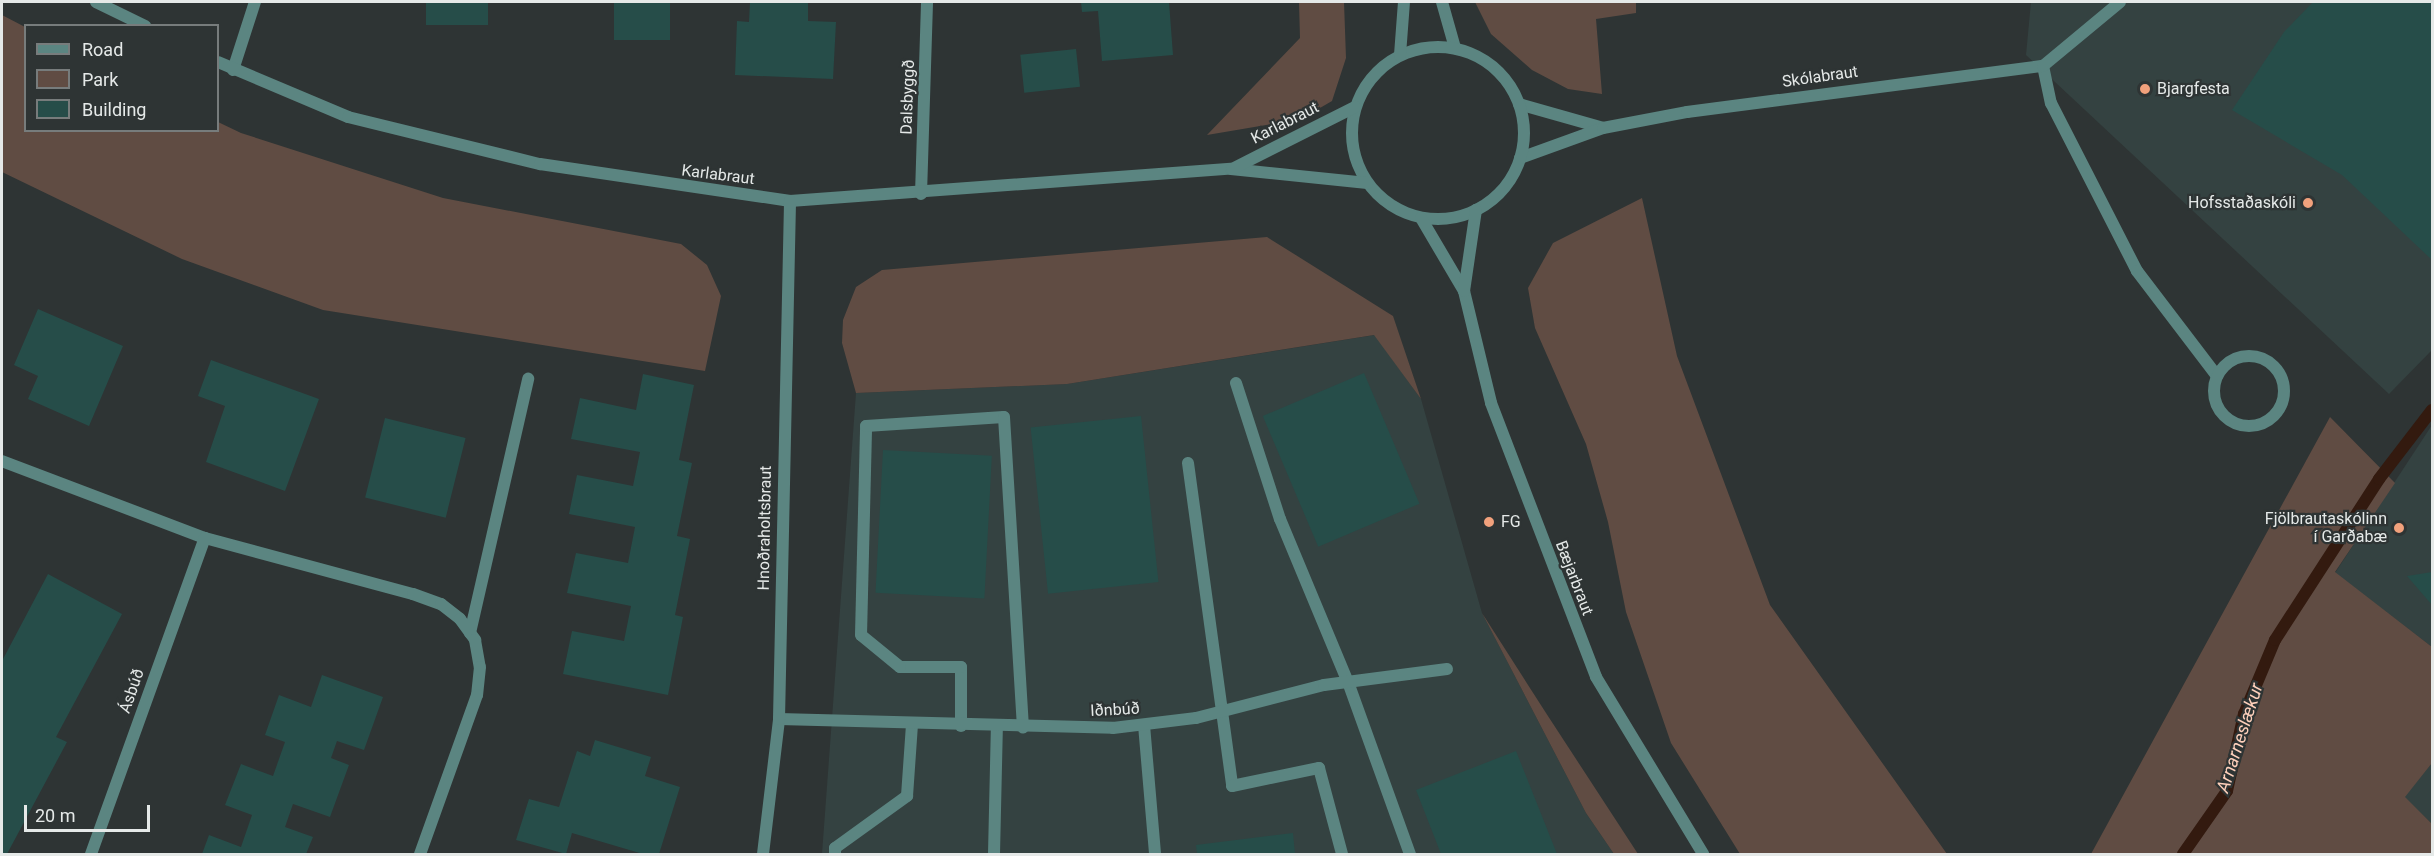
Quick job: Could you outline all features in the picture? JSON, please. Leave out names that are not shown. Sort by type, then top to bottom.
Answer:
[{"type":"street","points":[[96,2],[141,24]]},
{"type":"street","points":[[233,69],[255,2]]},
{"type":"street","name":"Dalsbyggð","points":[[921,194],[927,2]]},
{"type":"street","points":[[1400,55],[1404,2]]},
{"type":"street","points":[[1442,2],[1455,48]]},
{"type":"street","points":[[2121,2],[2043,66],[2051,103],[2137,271],[2217,376],[2215,399],[2228,419],[2252,425],[2263,423],[2280,406],[2283,384],[2280,374],[2264,359],[2253,356],[2232,360],[2217,376]]},
{"type":"street","points":[[1428,46],[1455,48],[1490,64],[1512,88],[1519,104],[1523,131],[1520,158],[1496,197],[1476,210],[1448,219],[1421,218],[1387,203],[1367,183],[1353,151],[1355,107],[1380,69],[1400,55],[1428,46]]},
{"type":"street","name":"Karlabraut","points":[[219,62],[348,117],[540,164],[790,201],[921,194],[1071,178],[1231,169],[1367,183]]},
{"type":"street","name":"Skólabraut","points":[[1520,158],[1603,128],[1853,88],[2043,66]]},
{"type":"street","name":"Skólabraut","points":[[1519,104],[1603,128]]},
{"type":"street","name":"Karlabraut","points":[[1231,169],[1355,107]]},
{"type":"street","name":"Hnoðraholtsbraut","points":[[763,855],[779,719],[790,201]]},
{"type":"street","name":"Bæjarbraut","points":[[1464,291],[1476,210]]},
{"type":"street","name":"Bæjarbraut","points":[[1421,218],[1464,291],[1491,403],[1596,677],[1703,855]]},
{"type":"street","points":[[470,633],[528,380]]},
{"type":"street","points":[[1236,383],[1280,519],[1348,682],[1410,855]]},
{"type":"street","points":[[961,726],[961,667],[900,667],[861,636],[866,426],[1004,417],[1023,727]]},
{"type":"street","points":[[2,461],[205,538],[413,594],[441,604],[470,633],[480,667],[477,695],[420,855]]},
{"type":"street","points":[[1188,463],[1219,713],[1232,786],[1319,768],[1342,855]]},
{"type":"street","name":"Ásbúð","points":[[91,855],[205,538]]},
{"type":"street","name":"Iðnbúð","points":[[779,719],[961,726],[1144,725],[1219,713],[1348,682],[1447,669]]},
{"type":"street","points":[[834,855],[835,848],[907,796],[912,725]]},
{"type":"street","points":[[1144,725],[1155,855]]},
{"type":"street","points":[[994,855],[997,726]]},
{"type":"shaded area","name":"Hofsstaðaskóli","points":[[2031,2],[2432,2],[2432,350],[2389,394],[2026,55]]},
{"type":"shaded area","points":[[1375,335],[1421,399],[1482,613],[1586,813],[1614,854],[822,854],[856,393],[1067,384]]},
{"type":"shaded area","name":"Fjölbrautaskólinn í Garðabæ","points":[[2432,425],[2432,647],[2335,573]]},
{"type":"shaded area","points":[[2432,763],[2432,824],[2404,797]]},
{"type":"green space","points":[[1299,2],[1344,2],[1346,58],[1332,101],[1301,119],[1207,135],[1300,38]]},
{"type":"green space","points":[[1475,2],[1636,2],[1636,13],[1596,19],[1602,94],[1568,89],[1532,70],[1491,34]]},
{"type":"green space","points":[[2,15],[24,26],[24,132],[219,132],[219,122],[241,133],[443,198],[681,244],[707,265],[721,296],[705,371],[323,310],[182,259],[2,172]]},
{"type":"green space","points":[[1642,198],[1677,356],[1770,605],[1947,854],[1740,854],[1671,743],[1626,612],[1608,522],[1586,444],[1535,328],[1528,288],[1553,243]]},
{"type":"green space","points":[[1267,237],[1393,316],[1421,399],[1374,335],[1067,384],[856,393],[842,343],[843,320],[856,287],[882,270]]},
{"type":"green space","points":[[2330,417],[2395,483],[2335,572],[2432,647],[2432,763],[2405,797],[2432,824],[2432,854],[2091,854]]},
{"type":"green space","points":[[1482,613],[1638,854],[1614,854],[1586,813]]},
{"type":"building","points":[[426,2],[488,2],[488,25],[426,25]]},
{"type":"building","points":[[614,2],[670,2],[670,40],[614,40]]},
{"type":"building","points":[[750,2],[808,2],[808,21],[836,22],[833,79],[735,75],[737,21],[749,22]]},
{"type":"building","points":[[1081,2],[1169,2],[1173,55],[1102,61],[1098,11],[1082,12]]},
{"type":"building","points":[[2313,2],[2432,2],[2432,260],[2342,175],[2232,110],[2284,32]]},
{"type":"building","points":[[1076,49],[1080,87],[1024,93],[1020,55]]},
{"type":"building","points":[[38,309],[123,346],[89,426],[28,399],[38,376],[14,365]]},
{"type":"building","points":[[211,360],[319,399],[285,491],[206,462],[225,406],[198,396]]},
{"type":"building","points":[[1364,373],[1419,504],[1318,547],[1263,416]]},
{"type":"building","points":[[643,374],[694,385],[679,460],[692,463],[677,536],[690,539],[675,615],[683,617],[668,695],[563,674],[572,631],[624,641],[631,606],[567,593],[576,553],[628,563],[635,527],[569,514],[577,475],[633,486],[640,452],[571,439],[580,398],[636,410]]},
{"type":"building","points":[[1141,416],[1158,582],[1048,594],[1031,428]]},
{"type":"building","points":[[385,418],[466,438],[446,518],[365,498]]},
{"type":"building","points":[[883,450],[992,456],[984,599],[876,593]]},
{"type":"building","points":[[2432,572],[2432,605],[2407,576]]},
{"type":"building","points":[[48,574],[122,614],[56,737],[67,742],[7,854],[2,854],[2,661]]},
{"type":"building","points":[[322,675],[383,697],[364,750],[337,741],[331,758],[349,765],[330,817],[293,804],[285,827],[313,837],[306,854],[202,854],[209,835],[241,847],[252,815],[225,805],[241,764],[273,776],[285,742],[265,735],[279,695],[311,707]]},
{"type":"building","points":[[595,740],[651,757],[645,776],[680,787],[659,854],[643,854],[572,833],[566,854],[516,840],[529,799],[559,807],[577,751],[590,756]]},
{"type":"building","points":[[1516,751],[1557,854],[1441,854],[1416,790]]},
{"type":"building","points":[[1293,833],[1295,854],[1197,854],[1196,845]]},
{"type":"waterway","name":"Arnarneslækur","points":[[2183,854],[2227,791],[2244,714],[2275,640],[2379,479],[2432,410]]},
{"type":"place","name":"Bjargfesta","points":[[2145,89]]},
{"type":"place","name":"Hofsstaðaskóli","points":[[2308,203]]},
{"type":"place","name":"FG","points":[[1489,522]]},
{"type":"place","name":"Fjölbrautaskólinn í Garðabæ","points":[[2399,528]]}]
